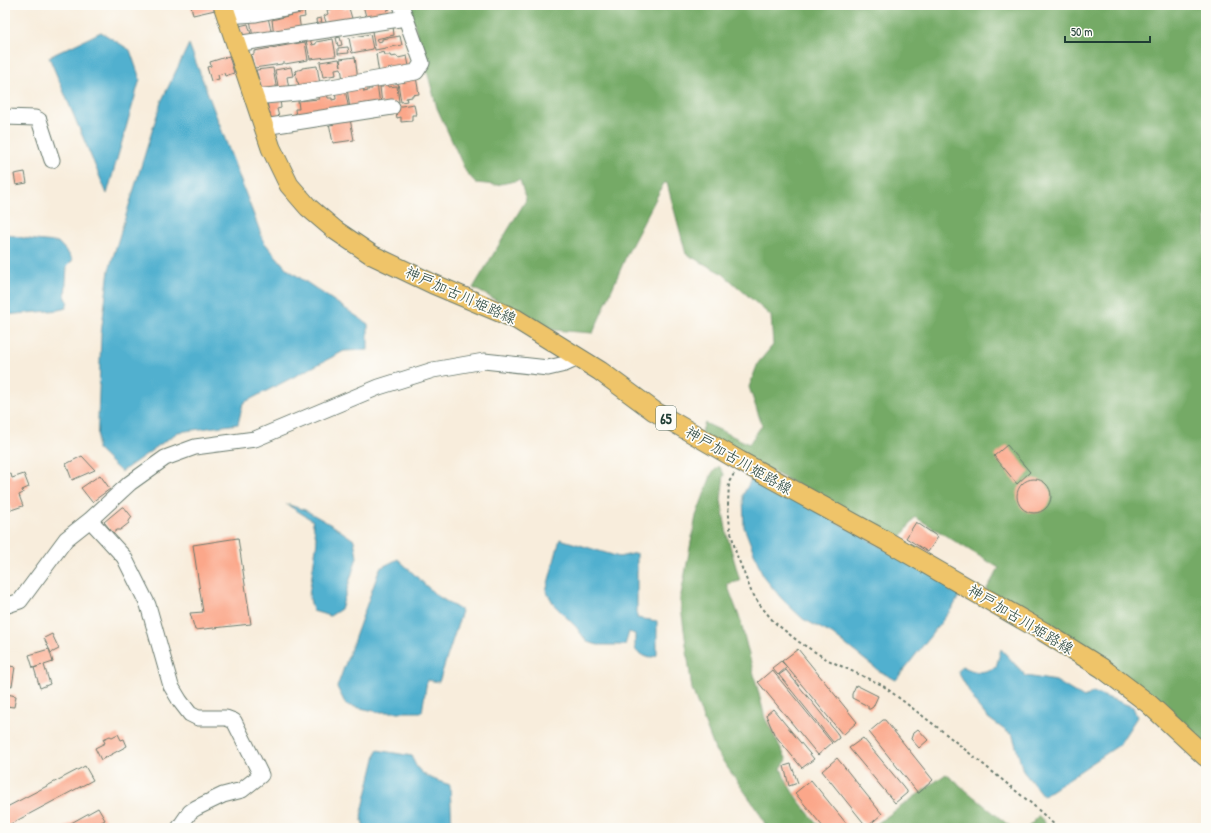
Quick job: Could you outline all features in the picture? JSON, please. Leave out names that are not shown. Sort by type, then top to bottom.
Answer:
[{"type":"main road","name":"神戸加古川姫路線","points":[[225,11],[271,148],[289,185],[308,208],[335,230],[372,255],[433,284],[516,319],[600,371],[654,411],[740,461],[888,542],[1057,640],[1102,668],[1149,704],[1206,757]]},
{"type":"street","points":[[225,11],[256,14],[300,5]]},
{"type":"street","points":[[236,44],[404,12],[422,63],[416,72],[297,93],[254,97]]},
{"type":"street","points":[[264,127],[392,107]]},
{"type":"street","points":[[5,117],[35,118],[39,120],[52,160]]},
{"type":"street","points":[[5,606],[20,601],[66,539],[90,520],[130,483],[165,458],[195,447],[255,439],[379,387],[433,370],[484,361],[548,368],[565,364],[578,358]]},
{"type":"street","points":[[90,520],[124,557],[148,605],[167,674],[171,686],[180,702],[190,714],[198,718],[226,718],[234,721],[261,774],[242,790],[223,795],[196,808],[190,812],[179,828]]},
{"type":"path","points":[[740,461],[729,482],[728,505],[730,528],[736,553],[751,591],[774,622],[799,642],[828,660],[882,685],[947,734],[1032,804],[1058,828]]},
{"type":"green space","points":[[409,5],[1206,5],[1206,748],[986,590],[999,568],[915,517],[899,540],[701,433],[705,423],[749,444],[762,425],[749,387],[758,363],[773,345],[771,316],[723,274],[686,254],[667,183],[664,183],[628,252],[593,333],[553,330],[473,288],[526,200],[520,180],[496,185],[476,183],[466,172],[437,108]]},
{"type":"green space","points":[[719,466],[724,474],[721,500],[727,535],[740,581],[727,584],[740,619],[765,718],[787,760],[781,768],[784,776],[798,800],[821,828],[767,828],[759,812],[715,750],[692,689],[680,600],[696,516],[712,473]]},
{"type":"green space","points":[[946,774],[1012,828],[871,828]]},
{"type":"green space","points":[[1039,816],[1050,828],[1027,828]]},
{"type":"water","points":[[101,32],[130,50],[140,79],[107,194],[49,57]]},
{"type":"water","points":[[189,44],[264,242],[287,269],[368,324],[368,350],[344,351],[243,403],[238,424],[178,432],[121,472],[97,449],[101,334],[109,270],[161,102]]},
{"type":"water","points":[[5,232],[7,234],[26,238],[58,242],[68,253],[73,260],[67,266],[65,299],[68,301],[66,308],[5,315]]},
{"type":"water","points":[[753,476],[956,588],[959,596],[953,607],[896,680],[879,671],[832,634],[803,619],[781,598],[763,576],[744,527],[743,495]]},
{"type":"water","points":[[286,504],[305,510],[354,540],[357,557],[341,609],[330,616],[313,611],[309,595],[317,541],[312,520]]},
{"type":"water","points":[[560,539],[619,557],[637,553],[637,618],[657,621],[657,655],[650,658],[638,653],[635,648],[635,634],[629,632],[625,645],[598,645],[587,642],[577,628],[555,606],[546,591]]},
{"type":"water","points":[[398,559],[436,595],[462,611],[439,682],[427,680],[422,712],[379,712],[346,705],[337,687],[380,568]]},
{"type":"water","points":[[1001,649],[1026,676],[1056,681],[1084,698],[1093,692],[1133,707],[1137,717],[1119,745],[1043,796],[1023,771],[1013,736],[988,718],[977,705],[958,672],[962,666],[979,672],[996,667]]},
{"type":"water","points":[[377,750],[412,756],[414,763],[426,776],[450,785],[452,828],[364,828],[361,816]]},
{"type":"building","points":[[213,5],[215,10],[193,15],[191,6]]},
{"type":"building","points":[[236,5],[262,5],[262,7],[237,11]]},
{"type":"building","points":[[363,5],[389,5],[390,9],[387,10],[389,17],[377,20],[375,15],[366,17]]},
{"type":"building","points":[[342,6],[343,10],[349,8],[353,22],[328,28],[324,16],[328,14],[327,10]]},
{"type":"building","points":[[298,10],[304,10],[305,17],[299,18],[301,31],[274,35],[272,20],[299,13]]},
{"type":"building","points":[[268,17],[272,35],[253,38],[250,19]]},
{"type":"building","points":[[321,18],[323,28],[317,29],[316,19]]},
{"type":"building","points":[[248,24],[252,38],[243,40],[239,26]]},
{"type":"building","points":[[393,26],[394,35],[376,39],[378,42],[382,41],[382,39],[400,36],[402,45],[375,50],[372,31]]},
{"type":"building","points":[[370,34],[373,49],[352,53],[349,38]]},
{"type":"building","points":[[340,37],[342,45],[338,46],[336,38]]},
{"type":"building","points":[[310,39],[312,45],[316,44],[316,42],[333,39],[336,56],[310,59],[306,40]]},
{"type":"building","points":[[305,42],[308,60],[254,68],[251,55],[254,54],[254,51]]},
{"type":"building","points":[[348,47],[349,53],[338,54],[338,48]]},
{"type":"building","points":[[384,52],[385,55],[390,55],[391,57],[397,56],[398,58],[407,56],[409,66],[379,74],[376,54]]},
{"type":"building","points":[[229,56],[234,73],[225,76],[224,73],[218,75],[219,79],[211,81],[207,67],[211,66],[210,62]]},
{"type":"building","points":[[355,57],[357,78],[343,80],[341,68],[335,69],[336,75],[323,77],[320,62],[339,59],[341,66],[340,59]]},
{"type":"building","points":[[317,66],[320,84],[300,88],[295,71],[302,68]]},
{"type":"building","points":[[291,67],[293,76],[287,77],[289,89],[279,91],[275,70]]},
{"type":"building","points":[[273,68],[277,91],[263,93],[256,70]]},
{"type":"building","points":[[416,77],[419,94],[412,95],[412,97],[406,98],[407,101],[401,102],[398,83],[405,82],[404,79]]},
{"type":"building","points":[[387,82],[388,87],[397,86],[399,102],[382,104],[380,87],[383,87],[382,83]]},
{"type":"building","points":[[377,83],[380,105],[350,109],[347,88],[363,86],[364,92],[368,91],[368,89],[372,89],[371,84]]},
{"type":"building","points":[[345,89],[349,110],[296,118],[295,109],[299,109],[298,101],[319,99],[318,94],[327,93],[328,98],[332,98],[332,100],[336,99],[335,91]]},
{"type":"building","points":[[280,100],[281,108],[277,109],[279,117],[270,118],[267,102]]},
{"type":"building","points":[[414,104],[416,115],[412,115],[412,121],[401,122],[401,117],[397,118],[395,107]]},
{"type":"building","points":[[350,119],[354,140],[333,143],[329,123]]},
{"type":"building","points":[[25,172],[27,183],[16,185],[14,174]]},
{"type":"building","points":[[1007,445],[1030,472],[1017,484],[994,456]]},
{"type":"building","points":[[82,456],[95,470],[72,480],[66,464]]},
{"type":"building","points":[[11,474],[12,478],[24,474],[29,487],[22,490],[23,493],[19,495],[23,506],[11,510],[5,493],[5,476]]},
{"type":"building","points":[[100,475],[110,489],[92,502],[81,488]]},
{"type":"building","points":[[1031,479],[1037,479],[1041,480],[1048,486],[1051,496],[1050,503],[1044,510],[1037,513],[1031,513],[1027,512],[1020,506],[1017,499],[1017,493],[1018,489],[1024,482]]},
{"type":"building","points":[[124,507],[132,517],[129,523],[113,533],[104,522]]},
{"type":"building","points":[[916,522],[938,537],[928,552],[906,538]]},
{"type":"building","points":[[238,538],[251,624],[195,630],[190,613],[203,612],[193,545]]},
{"type":"building","points":[[52,634],[59,649],[51,653],[44,638]]},
{"type":"building","points":[[49,649],[53,662],[44,665],[50,684],[40,688],[34,668],[42,665],[33,668],[29,655]]},
{"type":"building","points":[[798,649],[857,722],[843,735],[782,661]]},
{"type":"building","points":[[781,661],[787,667],[778,675],[772,668]]},
{"type":"building","points":[[5,665],[15,667],[12,686],[5,684]]},
{"type":"building","points":[[772,670],[832,743],[818,755],[758,682]]},
{"type":"building","points":[[786,670],[837,733],[839,738],[834,742],[779,675]]},
{"type":"building","points":[[856,685],[878,696],[873,707],[868,709],[868,706],[852,698]]},
{"type":"building","points":[[7,694],[16,696],[14,707],[5,706]]},
{"type":"building","points":[[773,709],[814,759],[802,768],[774,734],[766,715]]},
{"type":"building","points":[[885,720],[933,780],[919,793],[869,732]]},
{"type":"building","points":[[918,729],[928,740],[919,748],[911,739],[913,733]]},
{"type":"building","points":[[118,734],[121,740],[124,739],[127,746],[101,760],[95,748],[105,743],[103,739]]},
{"type":"building","points":[[863,738],[907,791],[907,793],[895,803],[849,748]]},
{"type":"building","points":[[837,758],[882,814],[867,827],[822,771]]},
{"type":"building","points":[[791,764],[798,783],[789,786],[784,766]]},
{"type":"building","points":[[85,766],[93,780],[5,827],[5,808]]},
{"type":"building","points":[[811,780],[850,828],[824,828],[795,793]]},
{"type":"building","points":[[98,808],[105,820],[91,828],[64,828],[64,827]]}]
